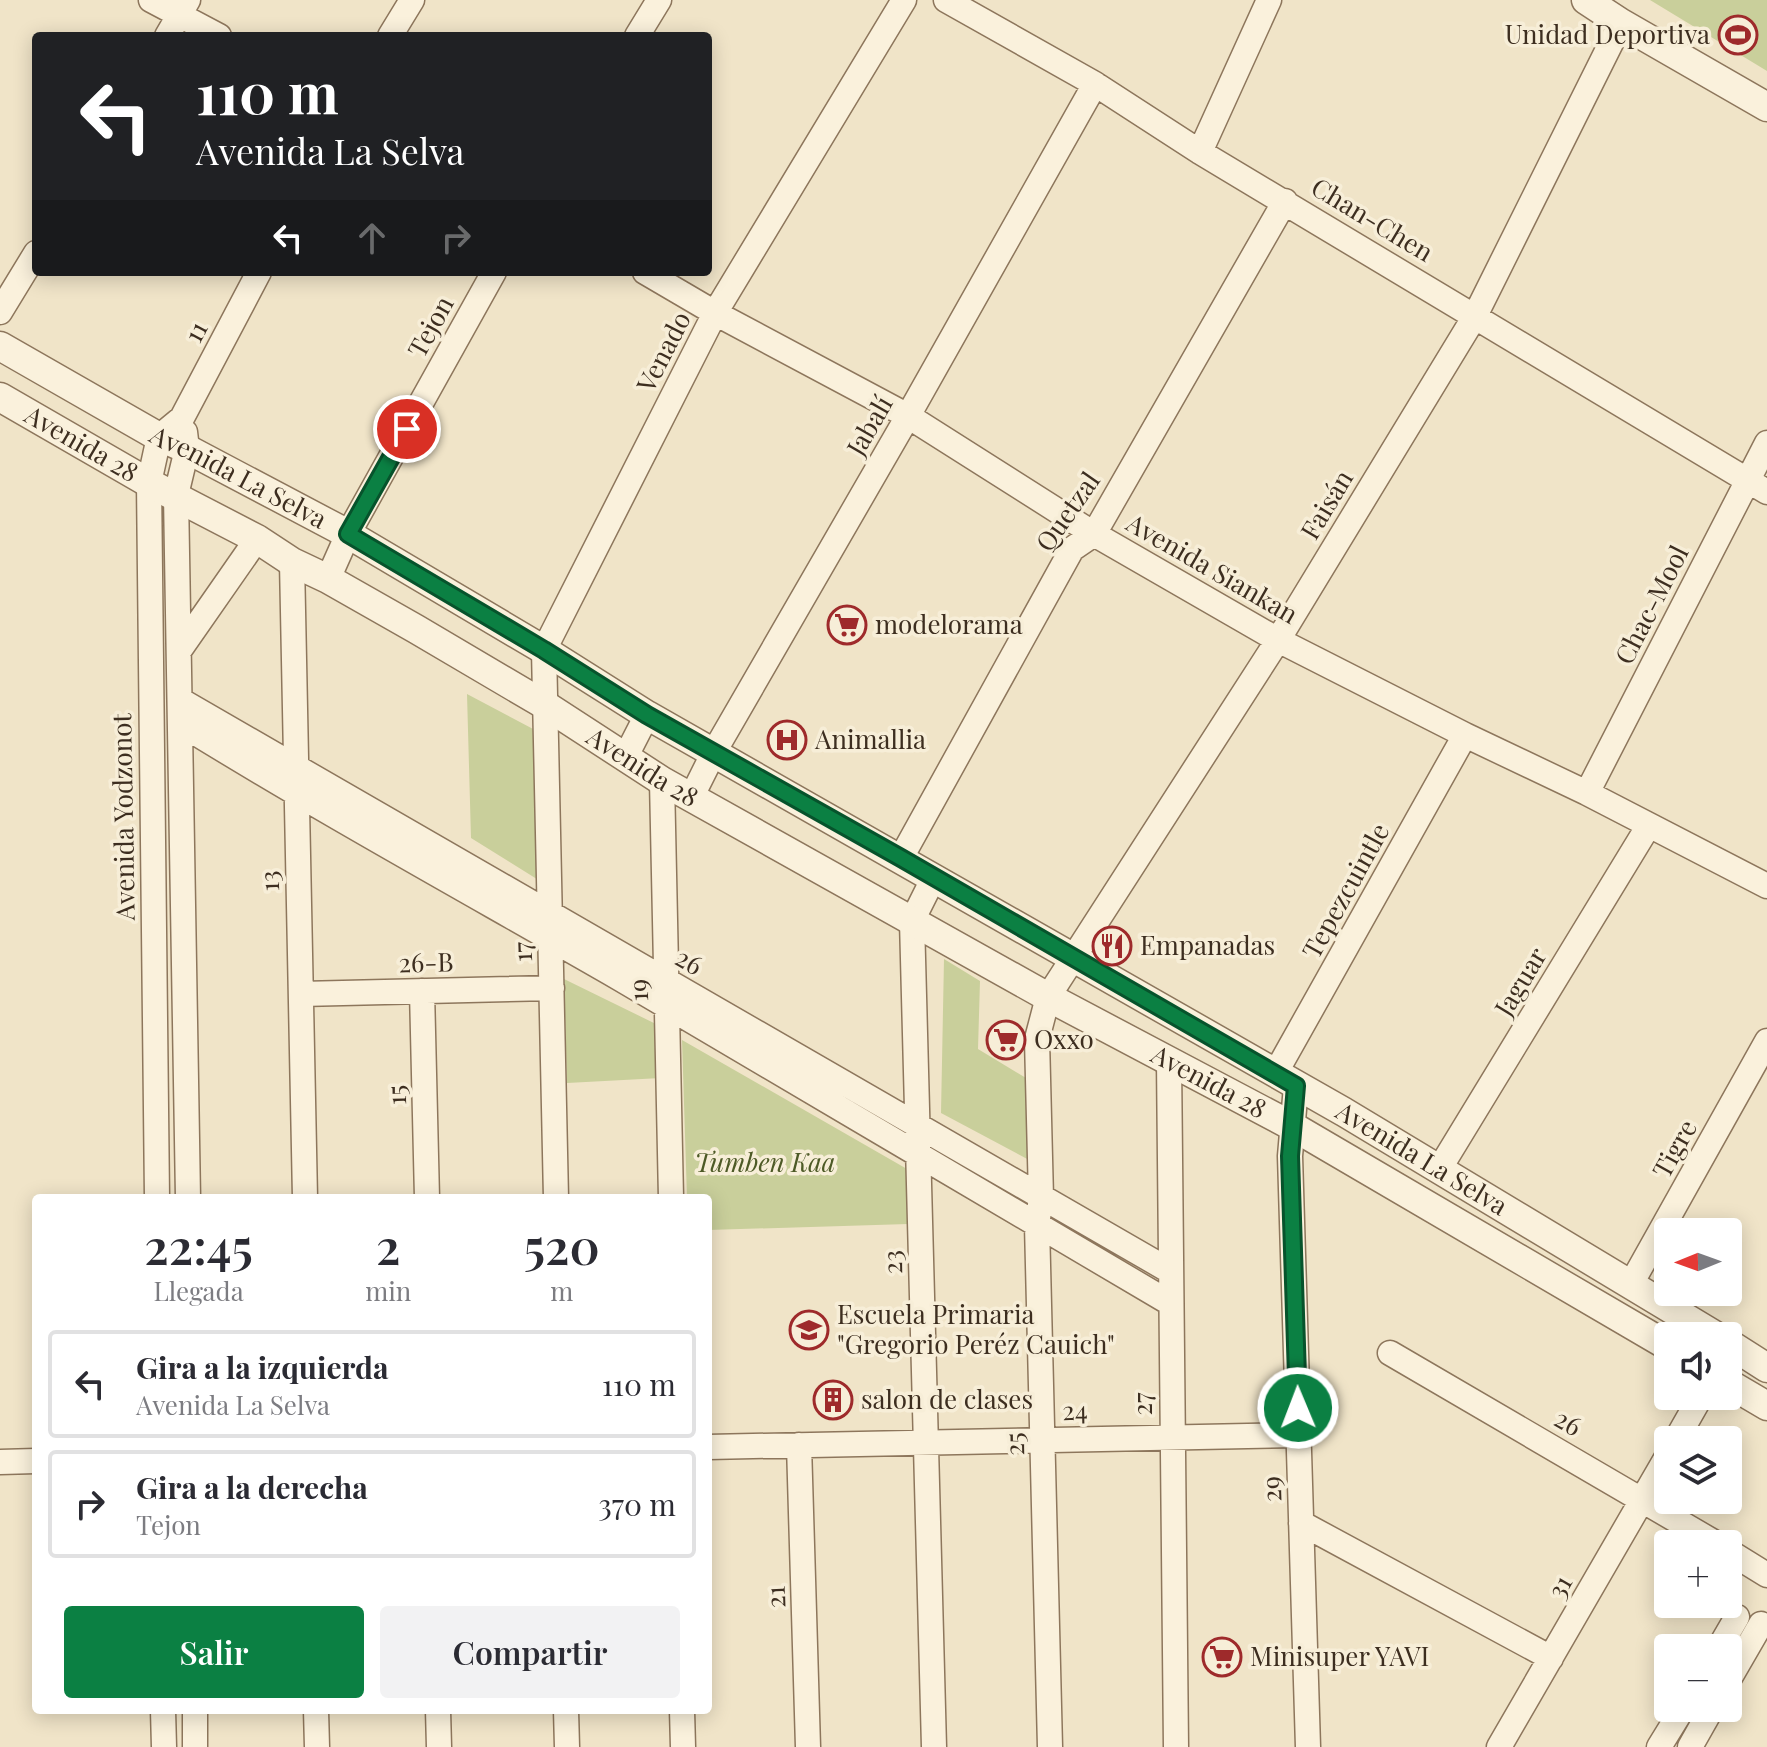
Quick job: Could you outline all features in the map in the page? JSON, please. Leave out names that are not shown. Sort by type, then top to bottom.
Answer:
[{"type":"street","points":[[151,0],[210,32]]},
{"type":"street","points":[[392,32],[412,0]]},
{"type":"street","points":[[639,32],[659,0]]},
{"type":"street","name":"Venado","points":[[545,705],[544,650],[715,313],[904,0]]},
{"type":"street","name":"Chan-Chen","points":[[946,0],[1095,84],[1200,152],[1757,486]]},
{"type":"street","points":[[1200,152],[1269,0]]},
{"type":"street","points":[[1586,0],[1767,107]]},
{"type":"street","name":"Faisán","points":[[1048,997],[1278,640],[1475,316],[1621,23]]},
{"type":"street","name":"Jabalí","points":[[692,796],[714,752],[1095,84]]},
{"type":"street","name":"Quetzal","points":[[901,858],[1072,549],[1094,534],[1285,201]]},
{"type":"street","points":[[0,312],[32,260]]},
{"type":"street","name":"11","points":[[182,418],[257,276]]},
{"type":"street","name":"Tejon","points":[[328,579],[348,534],[492,276]]},
{"type":"street","name":"Avenida Siankan","points":[[652,276],[908,416],[1094,534],[1278,640],[1767,886]]},
{"type":"street","name":"Avenida La Selva","points":[[0,346],[159,437],[348,534],[647,715],[1440,1168],[1693,1322]]},
{"type":"street","name":"Avenida 28","points":[[0,397],[149,483],[328,579],[545,705],[662,781],[1048,997],[1292,1126]]},
{"type":"street","points":[[159,437],[182,418]]},
{"type":"street","points":[[182,418],[187,449],[176,495],[188,1194]]},
{"type":"street","name":"Avenida Yodzonot","points":[[157,1194],[149,483],[159,437]]},
{"type":"street","name":"Chac-Mool","points":[[1587,793],[1757,486],[1767,443]]},
{"type":"street","points":[[179,651],[257,539]]},
{"type":"street","name":"13","points":[[292,562],[305,1194]]},
{"type":"street","name":"17","points":[[545,705],[556,1194]]},
{"type":"street","points":[[181,712],[296,767],[551,927],[667,994],[918,1155],[1170,1303]]},
{"type":"street","points":[[181,712],[297,796],[551,927]]},
{"type":"street","points":[[626,756],[647,715]]},
{"type":"street","name":"Tepezcuintle","points":[[1286,1080],[1465,735]]},
{"type":"street","name":"19","points":[[662,781],[671,1194]]},
{"type":"street","name":"Jaguar","points":[[1440,1168],[1649,825]]},
{"type":"street","name":"23","points":[[934,877],[912,921],[934,1747]]},
{"type":"street","name":"26-B","points":[[301,994],[552,988]]},
{"type":"street","name":"15","points":[[422,991],[427,1194]]},
{"type":"street","name":"26","points":[[667,994],[918,1127],[1170,1271]]},
{"type":"street","name":"25","points":[[1048,997],[1037,1039],[1041,1198],[1037,1225],[1050,1747]]},
{"type":"street","name":"Tigre","points":[[1631,1284],[1767,1041]]},
{"type":"street","name":"27","points":[[1169,1061],[1176,1747]]},
{"type":"street","name":"29","points":[[1286,1080],[1292,1126],[1290,1156],[1308,1747]]},
{"type":"street","name":"Avenida La Selva","points":[[1292,1126],[1654,1338]]},
{"type":"street","points":[[1742,1352],[1767,1368]]},
{"type":"street","name":"26","points":[[1390,1353],[1694,1530]]},
{"type":"street","points":[[1742,1391],[1767,1406]]},
{"type":"street","name":"24","points":[[712,1447],[1298,1435]]},
{"type":"street","name":"21","points":[[799,1445],[808,1747]]},
{"type":"street","points":[[0,1462],[32,1461]]},
{"type":"street","name":"31","points":[[1499,1747],[1654,1481]]},
{"type":"street","points":[[1301,1523],[1551,1658]]},
{"type":"street","points":[[1742,1560],[1767,1575]]},
{"type":"street","points":[[1742,1657],[1761,1624]]},
{"type":"street","points":[[163,1714],[164,1747]]},
{"type":"street","points":[[195,1714],[195,1747]]},
{"type":"street","points":[[316,1714],[317,1747]]},
{"type":"street","points":[[438,1714],[439,1747]]},
{"type":"street","points":[[566,1714],[567,1747]]},
{"type":"street","points":[[682,1714],[683,1747]]},
{"type":"street","points":[[1659,1747],[1674,1722]]},
{"type":"street","points":[[1690,1747],[1704,1722]]},
{"type":"green space","name":"Unidad Deportiva","points":[[1650,0],[1767,0],[1767,71]]},
{"type":"green space","points":[[467,694],[535,730],[540,881],[471,838]]},
{"type":"green space","points":[[944,959],[980,981],[978,1049],[1031,1081],[1031,1161],[941,1113]]},
{"type":"green space","points":[[564,979],[658,1025],[661,1078],[567,1083]]},
{"type":"green space","name":"Tumben Kaa","points":[[682,1040],[907,1169],[908,1224],[712,1230],[712,1194],[687,1194]]},
{"type":"place","name":"Unidad Deportiva","points":[[1738,35]]},
{"type":"place","name":"modelorama","points":[[847,625]]},
{"type":"place","name":"Animallia","points":[[787,740]]},
{"type":"place","name":"Empanadas","points":[[1112,946]]},
{"type":"place","name":"Oxxo","points":[[1006,1040]]},
{"type":"place","name":"Escuela Primaria \"Gregorio Peréz Cauich\"","points":[[809,1330]]},
{"type":"place","name":"salon de clases","points":[[833,1400]]},
{"type":"place","name":"Minisuper YAVI","points":[[1222,1657]]},
{"type":"route","points":[[407,429],[348,534],[647,715],[1296,1086],[1290,1156],[1298,1408]]}]
